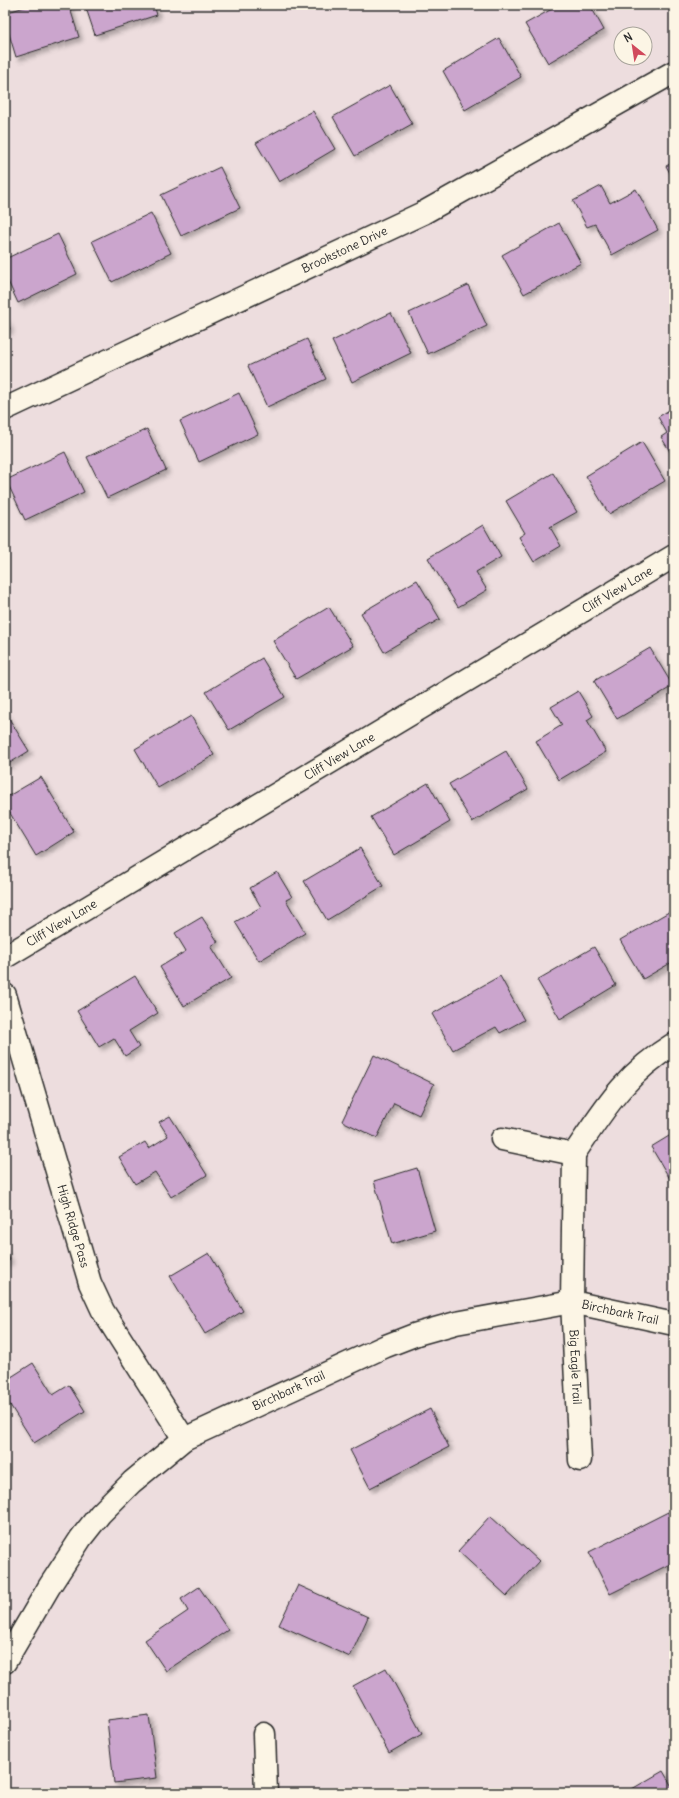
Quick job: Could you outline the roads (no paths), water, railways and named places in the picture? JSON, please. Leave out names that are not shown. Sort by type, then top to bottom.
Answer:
[{"type":"street","name":"Brookstone Drive","points":[[5,409],[423,213],[674,72]]},
{"type":"street","name":"Cliff View Lane","points":[[5,957],[674,556]]},
{"type":"street","name":"High Ridge Pass","points":[[5,995],[90,1283],[103,1311],[184,1440]]},
{"type":"street","points":[[502,1139],[574,1154],[609,1102],[634,1073],[654,1056],[674,1044]]},
{"type":"street","name":"Big Eagle Trail","points":[[574,1154],[572,1302],[580,1460]]},
{"type":"street","name":"Birchbark Trail","points":[[5,1662],[49,1587],[81,1538],[100,1514],[132,1482],[184,1440],[386,1346],[417,1334],[456,1323],[572,1302],[674,1324]]},
{"type":"street","points":[[264,1734],[266,1793]]}]
